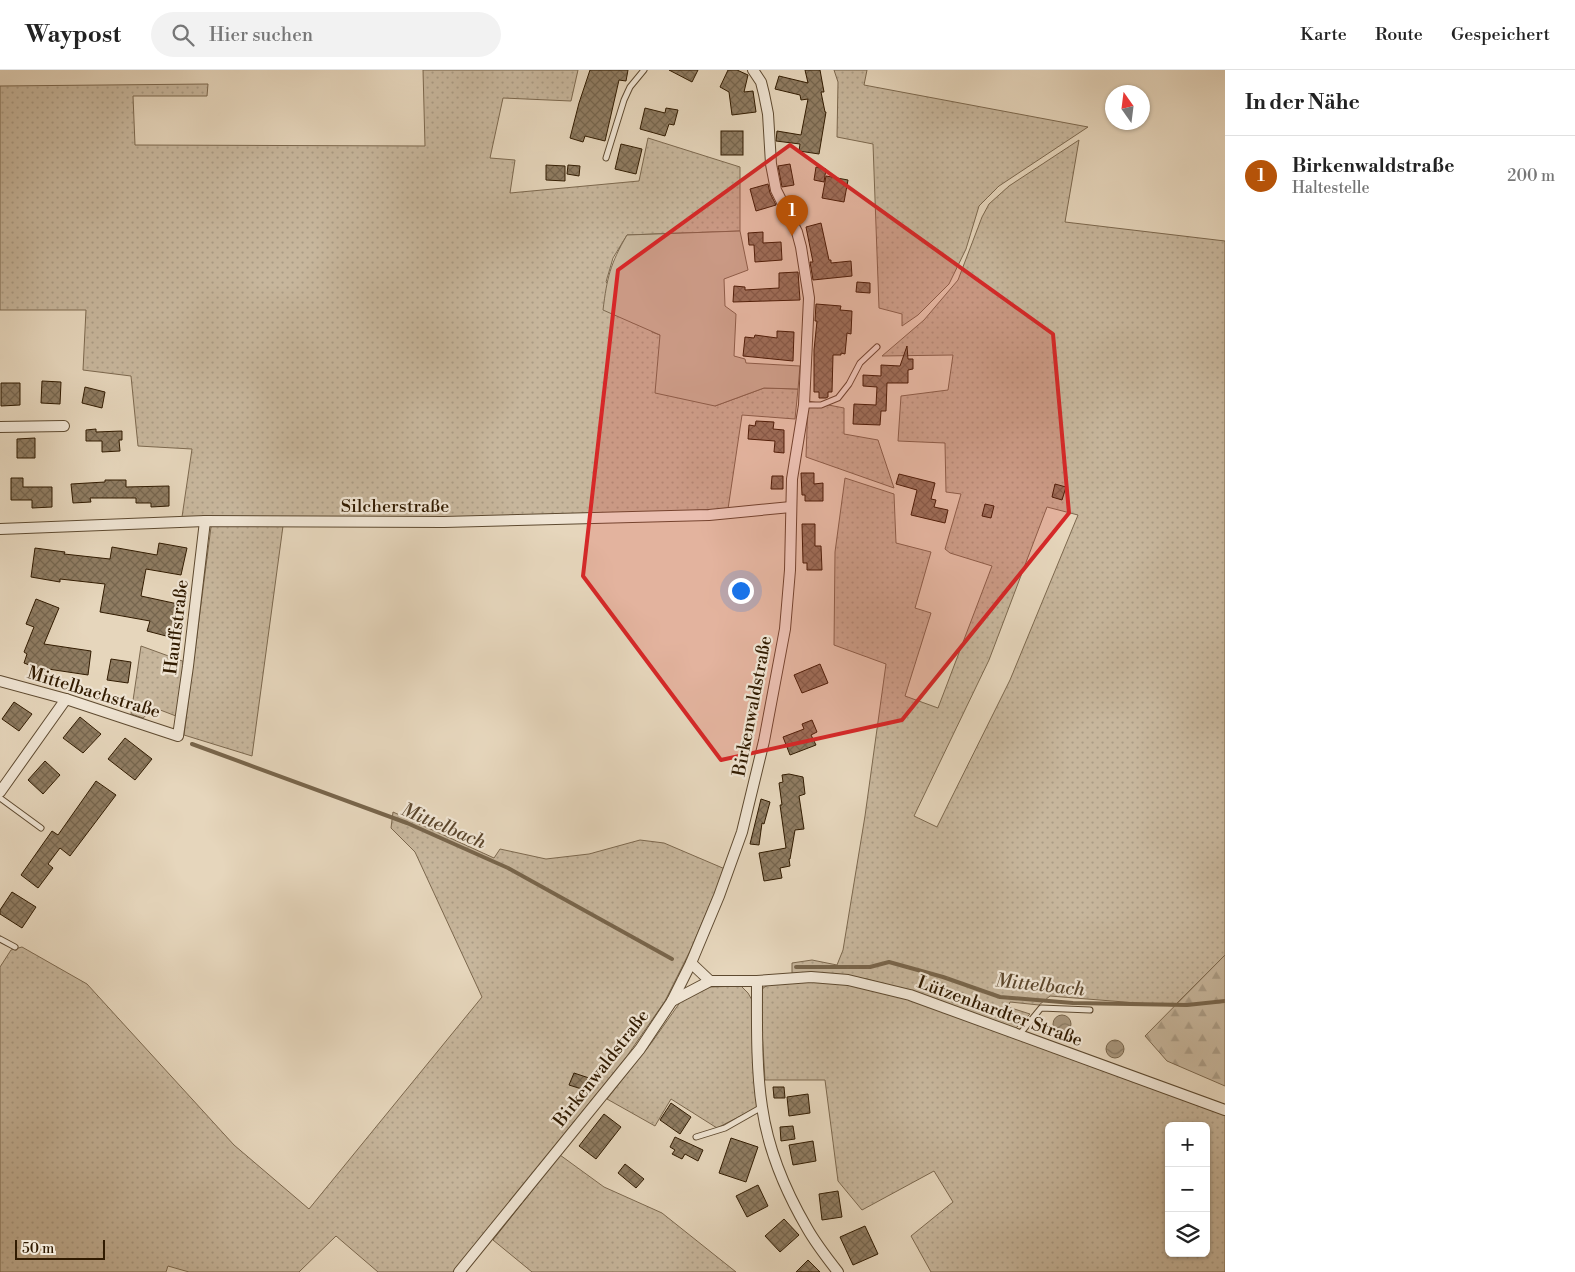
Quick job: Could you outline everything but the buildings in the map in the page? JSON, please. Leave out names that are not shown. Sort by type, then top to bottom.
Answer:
[{"type":"street","name":"Birkenwaldstraße","points":[[459,1272],[640,1048],[672,1001],[719,896],[742,832],[764,741],[784,629],[790,570],[792,479],[804,405],[809,298],[806,270],[797,232],[776,190],[770,164],[768,114],[761,82],[753,70]]},
{"type":"street","points":[[0,427],[64,426]]},
{"type":"street","name":"Silcherstraße","points":[[0,530],[205,521],[444,522],[709,515],[791,507]]},
{"type":"street","name":"Hauffstraße","points":[[178,736],[205,521]]},
{"type":"street","name":"Mittelbachstraße","points":[[0,681],[178,736]]},
{"type":"street","points":[[0,792],[66,700]]},
{"type":"street","points":[[691,962],[710,981]]},
{"type":"street","name":"Lützenhardter Straße","points":[[672,1001],[710,981],[757,981],[811,977],[856,981],[910,995],[1225,1110]]},
{"type":"street","points":[[757,981],[759,1075],[762,1107],[770,1143],[783,1180],[807,1228],[838,1272]]},
{"type":"lane","points":[[606,158],[624,100],[630,87],[644,70]]},
{"type":"lane","points":[[804,405],[821,405],[838,398],[849,384],[860,363],[878,347]]},
{"type":"lane","points":[[0,798],[41,828]]},
{"type":"lane","points":[[0,939],[15,947]]},
{"type":"lane","points":[[1018,1035],[1041,1008],[1090,1010]]},
{"type":"lane","points":[[696,1137],[725,1128],[762,1107]]},
{"type":"highlighted area","points":[[790,145],[1053,334],[1069,513],[902,720],[721,760],[583,576],[618,270]]},
{"type":"green space","points":[[423,70],[578,70],[571,101],[503,98],[490,158],[515,160],[510,193],[639,181],[648,138],[740,167],[740,231],[627,235],[613,258],[606,282],[652,332],[660,335],[715,406],[764,388],[798,389],[795,419],[742,415],[728,509],[523,516],[182,517],[192,449],[138,446],[131,376],[83,370],[86,310],[0,310],[0,86],[208,84],[207,96],[133,96],[135,145],[425,146]]},
{"type":"green space","points":[[834,70],[867,70],[864,85],[1088,127],[999,186],[979,206],[966,249],[949,284],[918,315],[902,326],[902,314],[879,308],[873,144],[837,137],[838,82]]},
{"type":"green space","points":[[1079,140],[1065,222],[1225,241],[1225,955],[1174,1006],[1050,996],[1039,1005],[1010,1002],[1008,1007],[1030,1014],[1015,1029],[867,979],[792,974],[792,963],[812,960],[837,965],[843,950],[865,816],[886,664],[834,645],[835,552],[845,478],[894,494],[896,543],[931,552],[915,608],[931,613],[905,696],[938,708],[992,566],[950,553],[945,549],[961,494],[946,492],[945,443],[898,441],[901,396],[948,390],[953,355],[882,356],[924,320],[958,280],[982,217],[989,204],[1009,186]],"holes":[[[1047,507],[1078,515],[1010,680],[937,827],[914,816],[989,660]]]},
{"type":"green space","points":[[740,231],[748,270],[724,279],[725,306],[736,314],[734,356],[745,359],[746,363],[800,366],[798,389],[764,388],[715,406],[655,393],[660,335],[603,310],[610,271],[621,245],[627,235]]},
{"type":"green space","points":[[808,401],[844,408],[844,434],[878,440],[894,488],[806,457]]},
{"type":"green space","points":[[218,523],[283,526],[252,756],[184,735],[211,527]]},
{"type":"green space","points":[[141,646],[185,662],[176,716],[155,708],[143,718],[131,714]]},
{"type":"green space","points":[[393,812],[494,858],[500,849],[546,859],[589,854],[640,840],[664,843],[725,869],[690,951],[665,1001],[627,1056],[453,1272],[378,1272],[336,1236],[299,1272],[189,1272],[168,1266],[166,1272],[0,1272],[0,967],[11,950],[22,947],[87,984],[234,1145],[309,1209],[482,997],[415,852],[391,828]]},
{"type":"green space","points":[[1225,955],[1225,1086],[1167,1061],[1145,1036]]},
{"type":"green space","points":[[818,982],[863,986],[919,1002],[1225,1114],[1225,1272],[931,1272],[911,1236],[953,1202],[934,1171],[862,1210],[838,1181],[825,1080],[765,1080],[760,997],[763,988],[772,983]]},
{"type":"green space","points":[[741,986],[752,1000],[758,1107],[717,1128],[671,1099],[655,1126],[607,1099],[652,1042],[681,1001],[710,987]]},
{"type":"green space","points":[[560,1155],[604,1187],[662,1213],[736,1272],[532,1272],[493,1240]]},
{"type":"water","points":[[1058,1015],[1066,1015],[1071,1020],[1069,1031],[1058,1033],[1053,1028],[1053,1020]]},
{"type":"water","points":[[1111,1040],[1119,1040],[1124,1045],[1122,1056],[1111,1058],[1106,1053],[1106,1045]]},
{"type":"waterway","name":"Mittelbach","points":[[192,744],[407,823],[508,868],[672,959]]},
{"type":"waterway","name":"Mittelbach","points":[[796,967],[870,967],[889,962],[943,977],[1000,997],[1073,1003],[1187,1005],[1225,1001]]},
{"type":"place","name":"Birkenwaldstraße","points":[[792,236]]}]
